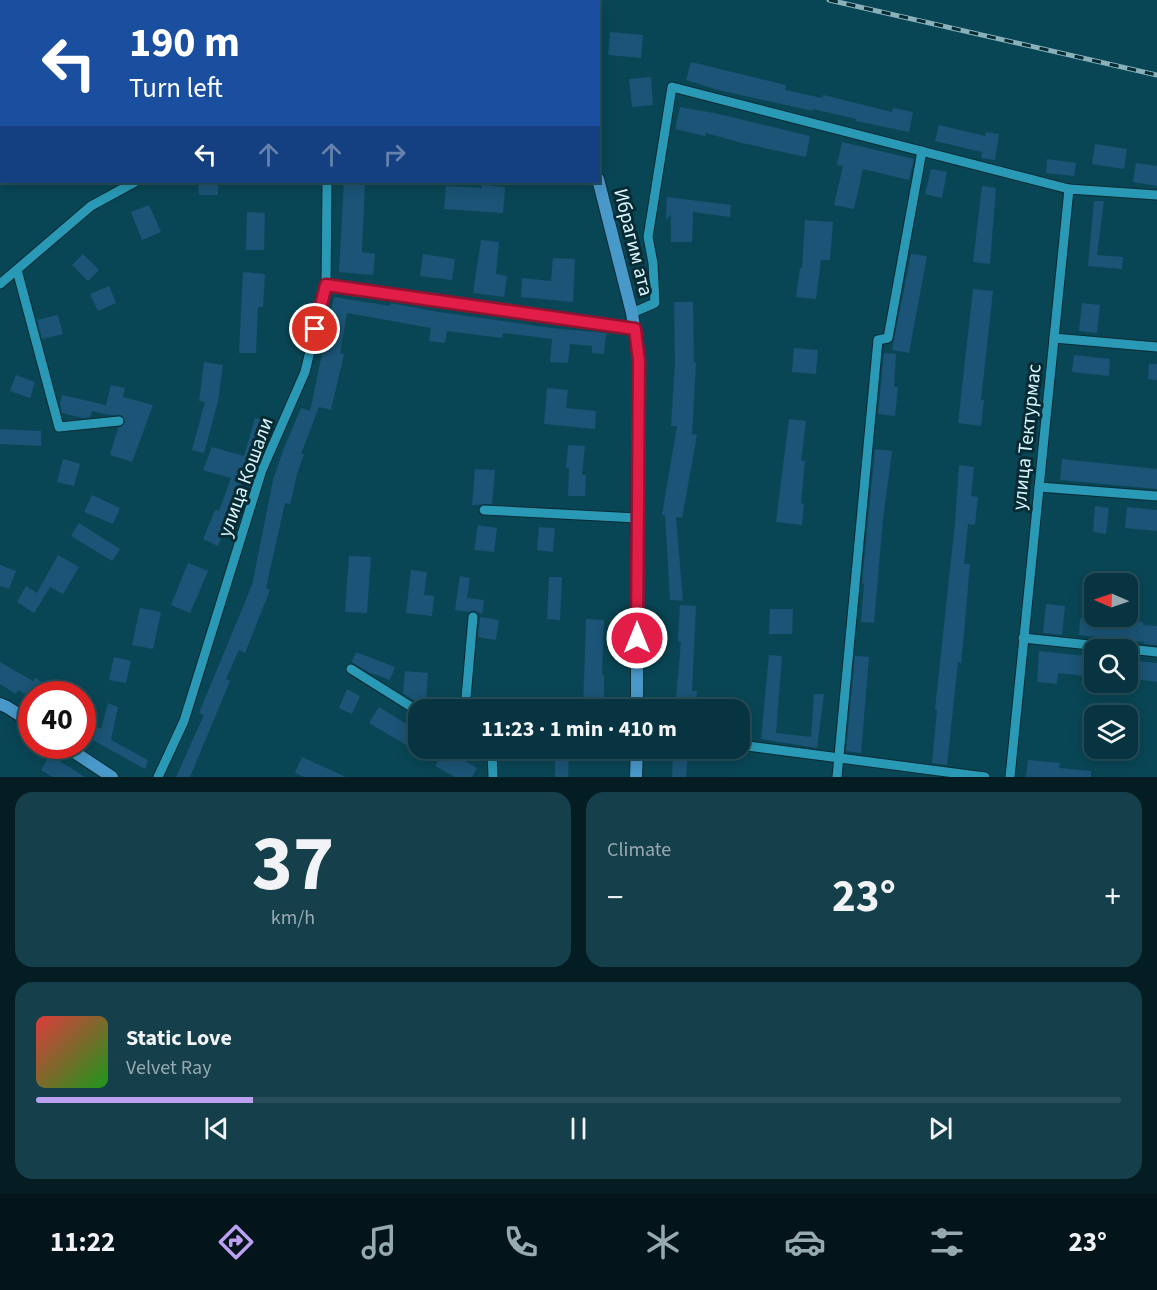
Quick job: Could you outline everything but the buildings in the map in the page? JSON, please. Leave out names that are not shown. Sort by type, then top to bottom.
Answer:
[{"type":"street","points":[[632,313],[655,303],[648,237],[672,87],[1069,189],[1157,195]]},
{"type":"street","points":[[837,777],[878,340],[888,338],[921,151]]},
{"type":"street","points":[[0,284],[91,206],[133,183]]},
{"type":"street","name":"улица Кошали","points":[[158,777],[184,721],[262,470],[305,372],[326,285],[327,183]]},
{"type":"street","name":"Ибрагим ата","points":[[599,183],[632,313],[639,361],[637,699]]},
{"type":"street","name":"улица Тектурмас","points":[[1010,777],[1069,189]]},
{"type":"street","points":[[16,270],[59,427],[119,421]]},
{"type":"street","points":[[326,285],[635,329]]},
{"type":"street","points":[[1054,338],[1157,346]]},
{"type":"street","points":[[1039,487],[1157,496]]},
{"type":"street","points":[[484,510],[637,518]]},
{"type":"street","points":[[466,699],[473,617]]},
{"type":"street","points":[[1023,638],[1157,652]]},
{"type":"street","points":[[351,669],[408,705]]},
{"type":"street","points":[[0,704],[18,714]]},
{"type":"street","points":[[750,745],[985,777]]},
{"type":"street","points":[[85,759],[112,777]]},
{"type":"street","points":[[492,759],[493,777]]},
{"type":"street","points":[[636,777],[637,759]]},
{"type":"railway","points":[[829,0],[1157,75]]},
{"type":"route","points":[[315,329],[326,285],[635,329],[639,361],[637,638]]}]
